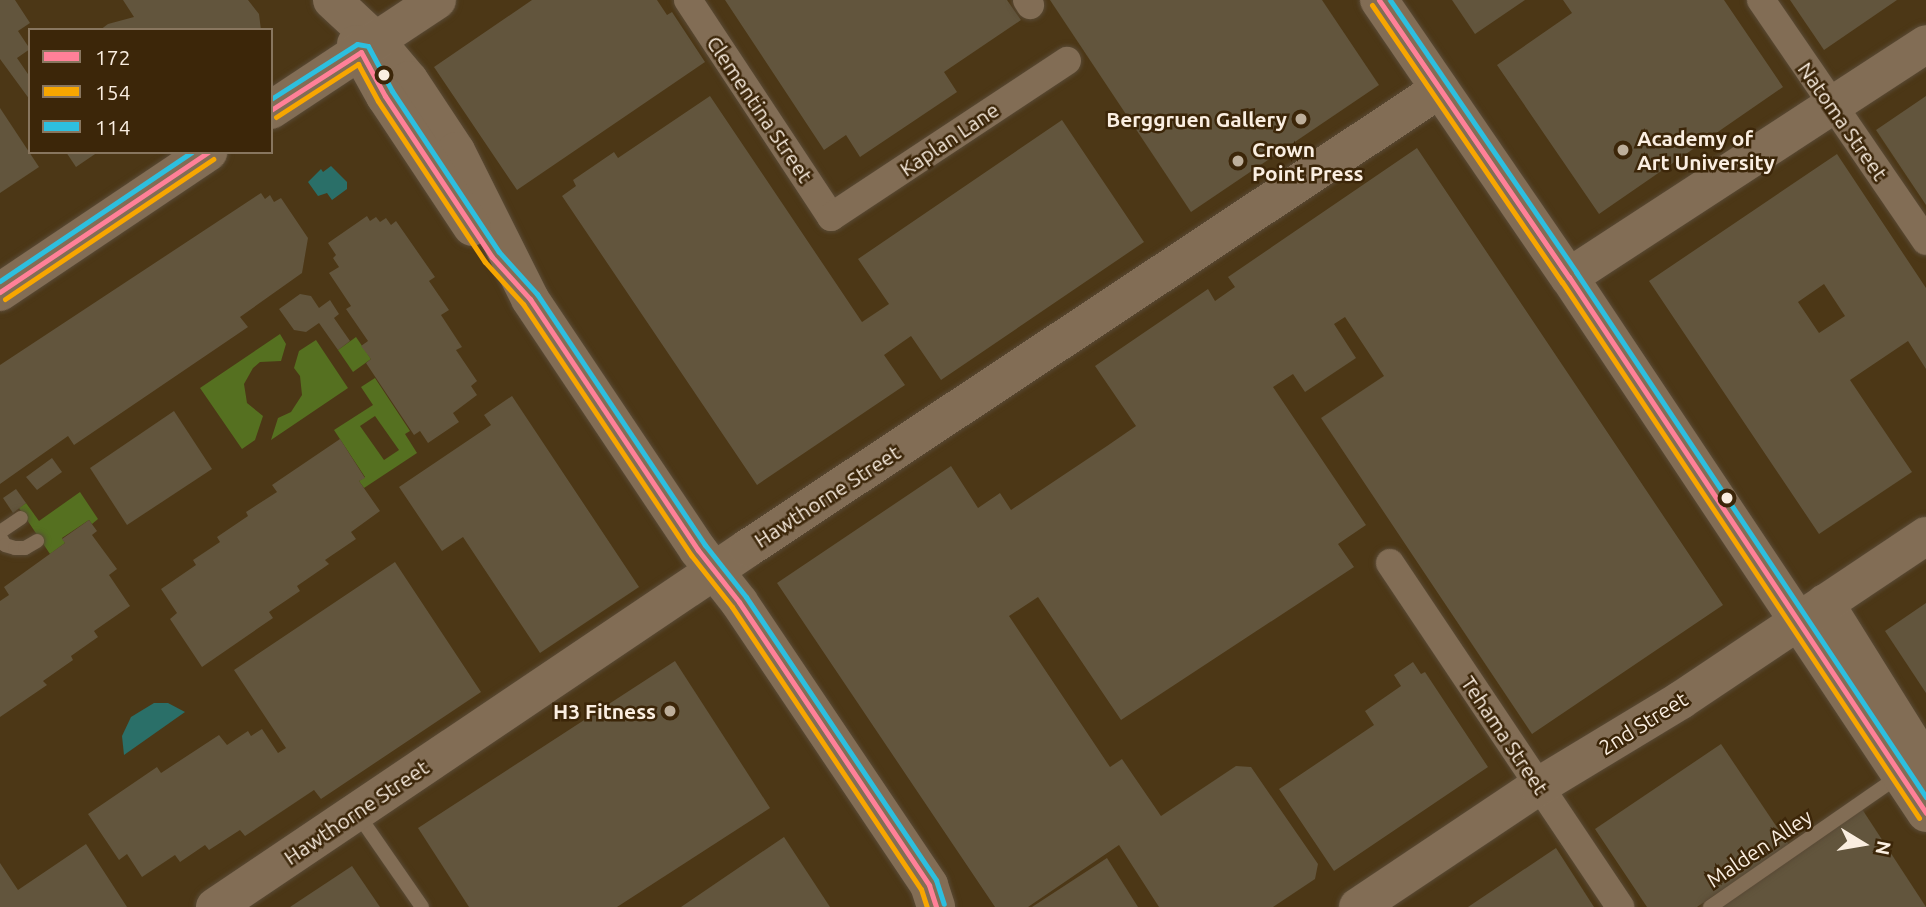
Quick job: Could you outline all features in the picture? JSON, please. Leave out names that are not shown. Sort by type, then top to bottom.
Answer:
[{"type":"main road","points":[[332,0],[368,46],[385,96],[492,257],[530,299],[940,900]]},
{"type":"main road","points":[[273,109],[437,0]]},
{"type":"main road","points":[[1379,0],[1569,277],[1812,612],[1913,770],[1926,813]]},
{"type":"main road","points":[[1569,277],[1926,44]]},
{"type":"main road","name":"Hawthorne Street","points":[[215,907],[1440,89]]},
{"type":"main road","points":[[0,292],[205,154]]},
{"type":"main road","name":"2nd Street","points":[[1358,907],[1539,786],[1681,700],[1926,536]]},
{"type":"street","name":"Clementina Street","points":[[688,0],[831,217]]},
{"type":"street","name":"Natoma Street","points":[[1761,0],[1926,241]]},
{"type":"street","name":"Kaplan Lane","points":[[831,217],[1067,61]]},
{"type":"street","name":"Tehama Street","points":[[1390,564],[1620,907]]},
{"type":"lane","points":[[21,518],[0,534],[5,545],[25,548],[37,541]]},
{"type":"lane","name":"Malden Alley","points":[[1710,907],[1913,770]]},
{"type":"lane","points":[[357,812],[422,907]]},
{"type":"green space","points":[[280,334],[286,344],[281,361],[260,362],[253,368],[244,384],[247,403],[263,416],[255,440],[242,449],[200,388]]},
{"type":"green space","points":[[356,337],[371,359],[353,372],[338,350]]},
{"type":"green space","points":[[316,340],[348,388],[271,440],[278,418],[291,412],[302,395],[300,376],[294,368],[299,351]]},
{"type":"green space","points":[[375,378],[410,431],[405,434],[417,453],[364,488],[359,481],[365,477],[334,430],[373,405],[361,387]],"holes":[[[375,416],[399,450],[384,460],[360,426]]]},
{"type":"green space","points":[[80,492],[98,519],[92,524],[89,520],[62,538],[65,543],[50,554],[19,508],[26,503],[39,521]]},
{"type":"water","points":[[331,166],[347,182],[347,189],[332,200],[327,193],[318,196],[308,182],[321,169],[323,172]]},
{"type":"water","points":[[154,703],[168,703],[185,712],[124,755],[122,736],[131,717]]},
{"type":"building","points":[[0,0],[15,0],[30,23],[18,31],[28,50],[17,58],[28,74],[28,97],[0,59]]},
{"type":"building","points":[[123,0],[248,0],[259,14],[261,28],[103,28],[134,17]]},
{"type":"building","points":[[532,0],[657,0],[667,15],[672,12],[705,62],[517,190],[434,67]]},
{"type":"building","points":[[725,0],[1007,0],[1021,20],[944,72],[957,92],[860,157],[846,135],[824,150]]},
{"type":"building","points":[[1050,0],[1322,0],[1379,85],[1191,212]]},
{"type":"building","points":[[1452,0],[1525,0],[1475,34]]},
{"type":"building","name":"Academy of Art University","points":[[1563,0],[1724,0],[1783,87],[1599,214],[1497,65],[1572,13]]},
{"type":"building","points":[[1790,0],[1897,0],[1824,50]]},
{"type":"building","points":[[710,96],[862,322],[889,304],[858,259],[1062,120],[1144,242],[941,380],[911,336],[884,355],[905,385],[757,485],[562,196],[576,186],[573,180],[614,152],[618,158]]},
{"type":"building","points":[[1926,96],[1926,205],[1876,130]]},
{"type":"building","points":[[0,108],[39,167],[0,193]]},
{"type":"building","points":[[1417,148],[1723,605],[1532,734],[1321,418],[1384,376],[1345,317],[1334,324],[1356,358],[1305,392],[1293,374],[1273,387],[1366,525],[1338,544],[1354,567],[1121,720],[1038,597],[1009,616],[1110,767],[1122,759],[1161,816],[1236,766],[1251,767],[1318,864],[1315,879],[1273,907],[1159,907],[1119,845],[1028,907],[995,907],[777,583],[951,466],[978,508],[1000,493],[1011,510],[1107,446],[1136,426],[1095,366],[1208,289],[1215,301],[1235,287],[1228,277]]},
{"type":"building","points":[[67,154],[95,154],[76,167]]},
{"type":"building","points":[[1837,154],[1926,288],[1926,369],[1908,341],[1850,380],[1912,472],[1819,534],[1649,281]],"holes":[[[1824,284],[1845,316],[1819,333],[1798,302]]]},
{"type":"building","points":[[261,193],[265,199],[270,195],[274,202],[281,198],[308,238],[302,273],[240,317],[248,327],[74,445],[68,436],[0,484],[0,365]]},
{"type":"building","points":[[367,216],[370,221],[376,217],[380,222],[386,218],[391,225],[396,221],[435,277],[429,281],[449,310],[441,315],[462,347],[456,350],[477,381],[471,386],[477,395],[453,413],[459,422],[428,443],[420,431],[414,435],[366,363],[371,359],[361,346],[368,341],[346,309],[351,306],[329,273],[339,267],[333,258],[336,255],[328,243]]},
{"type":"building","points":[[300,294],[311,296],[319,308],[330,300],[339,314],[334,318],[350,341],[338,350],[319,323],[306,332],[294,330],[279,309]]},
{"type":"building","points":[[512,396],[639,587],[540,653],[463,537],[442,551],[399,487],[491,425],[484,415]]},
{"type":"building","points":[[174,411],[212,469],[127,525],[90,468]]},
{"type":"building","points":[[340,439],[365,478],[359,481],[380,511],[351,532],[356,539],[325,560],[329,564],[297,586],[300,591],[269,612],[273,618],[202,667],[170,619],[177,613],[161,589],[196,565],[193,560],[220,542],[217,537],[248,516],[246,512],[277,492],[272,485]]},
{"type":"building","points":[[52,458],[62,472],[37,490],[26,477]]},
{"type":"building","points":[[16,489],[26,503],[13,513],[3,498]]},
{"type":"building","points":[[89,520],[97,531],[92,535],[117,569],[109,575],[130,606],[94,631],[98,637],[71,656],[73,660],[43,681],[47,685],[0,717],[0,601],[9,595],[4,587],[65,543],[62,539]]},
{"type":"building","points":[[395,562],[481,692],[321,799],[314,790],[245,836],[240,830],[209,850],[205,845],[180,862],[175,855],[142,877],[127,854],[119,860],[88,814],[157,767],[161,773],[219,735],[227,745],[248,731],[251,736],[262,729],[278,753],[286,748],[234,670]]},
{"type":"building","points":[[1926,603],[1926,693],[1885,631]]},
{"type":"building","points":[[675,661],[770,808],[617,907],[469,907],[418,828]]},
{"type":"building","points":[[1413,662],[1421,674],[1425,672],[1488,767],[1334,871],[1279,789],[1374,725],[1365,711],[1401,686],[1394,675]]},
{"type":"building","points":[[1721,744],[1789,845],[1697,907],[1647,907],[1595,829]]},
{"type":"building","points":[[1862,809],[1926,907],[1719,907]]},
{"type":"building","points":[[784,837],[830,907],[681,907]]},
{"type":"building","points":[[86,844],[127,907],[0,907],[0,863],[18,890]]},
{"type":"building","points":[[1556,848],[1594,907],[1468,907]]},
{"type":"building","points":[[1107,858],[1138,907],[1032,907]]},
{"type":"building","points":[[352,866],[380,907],[290,907]]},
{"type":"transit line","name":"172","points":[[1379,0],[1569,277],[1926,813]]},
{"type":"transit line","name":"114","points":[[1390,0],[1576,272],[1926,797]]},
{"type":"transit line","name":"154","points":[[1372,5],[1562,282],[1919,818]]},
{"type":"transit line","name":"114","points":[[273,98],[357,44],[368,46],[392,91],[499,252],[537,294],[705,545],[746,597],[936,880],[944,904]]},
{"type":"transit line","name":"172","points":[[273,109],[361,52],[385,96],[492,257],[530,299],[698,550],[739,602],[929,885],[936,907]]},
{"type":"transit line","name":"154","points":[[276,117],[358,64],[378,101],[485,262],[523,304],[691,555],[732,607],[921,889],[927,907]]},
{"type":"transit line","name":"114","points":[[0,281],[189,154]]},
{"type":"transit line","name":"172","points":[[0,292],[205,154]]},
{"type":"transit line","name":"154","points":[[5,299],[213,159]]},
{"type":"place","name":"Berggruen Gallery","points":[[1301,119]]},
{"type":"place","name":"Academy of Art University","points":[[1623,150]]},
{"type":"place","name":"Crown Point Press","points":[[1238,161]]},
{"type":"place","name":"H3 Fitness","points":[[670,711]]}]
